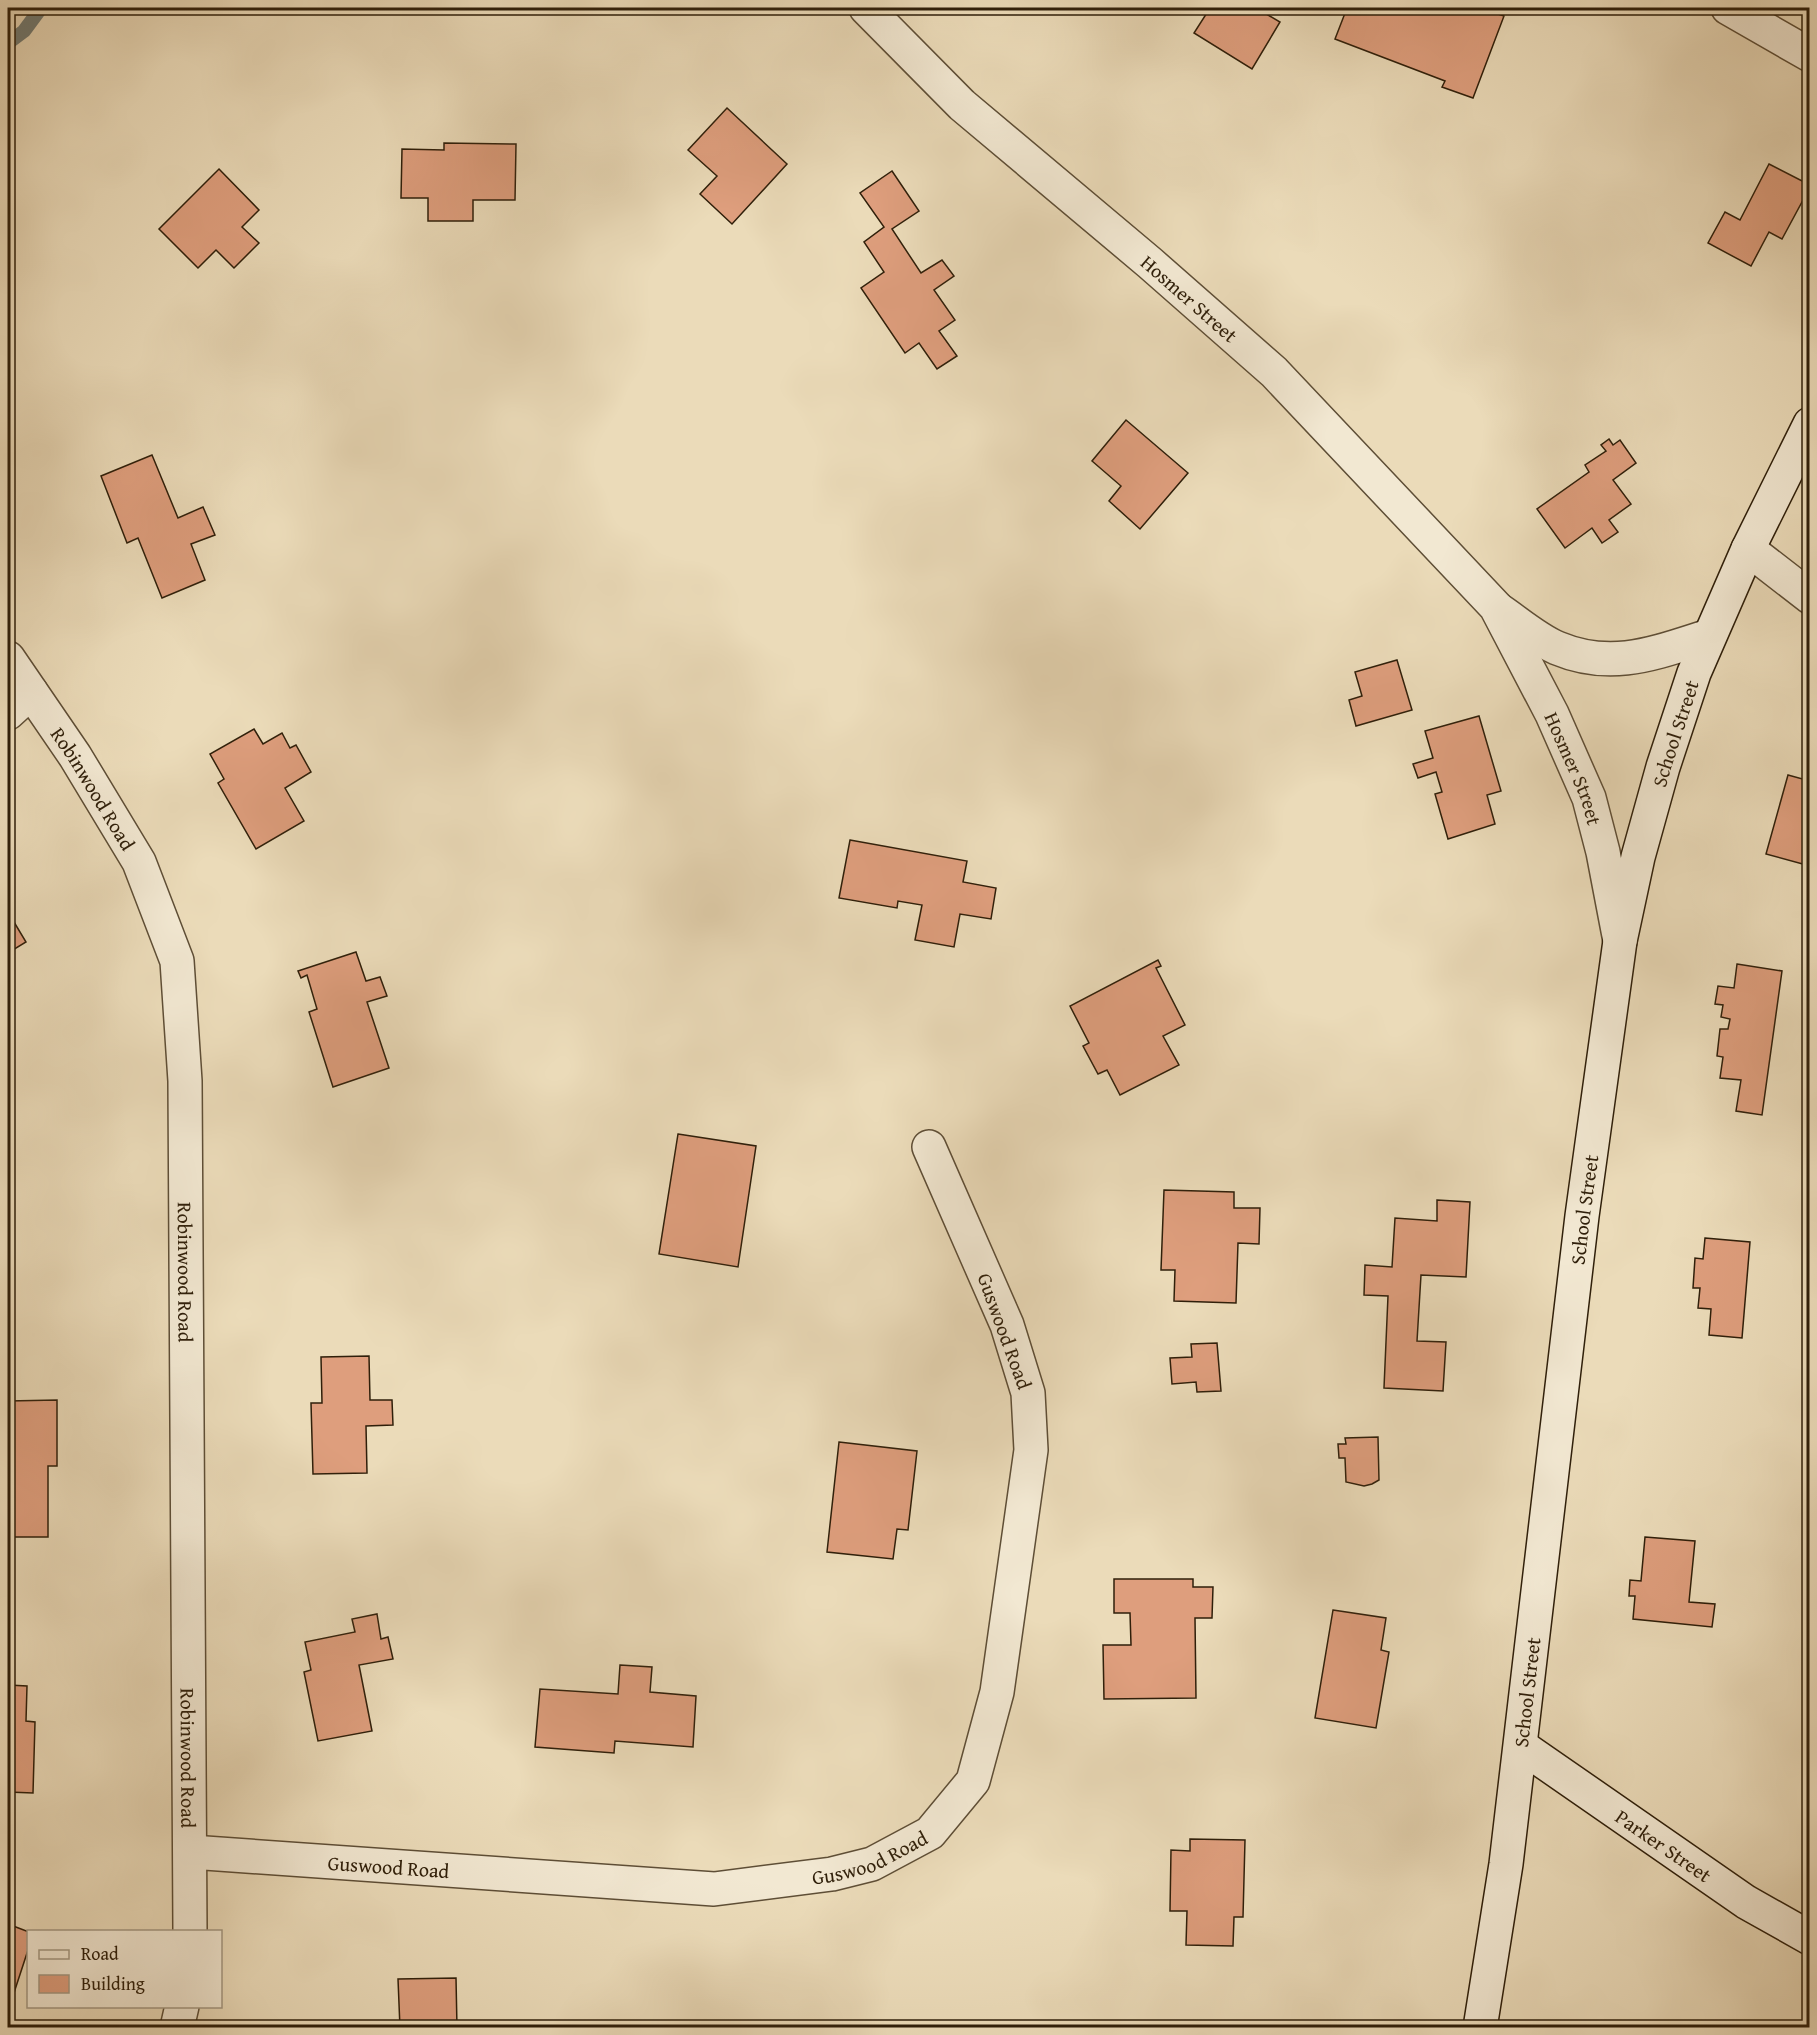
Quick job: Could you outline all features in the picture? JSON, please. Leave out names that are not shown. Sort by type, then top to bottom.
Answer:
[{"type":"street","name":"Hosmer Street","points":[[866,8],[962,105],[1150,263],[1274,372],[1496,608],[1555,647],[1578,655],[1603,659],[1633,659],[1709,636]]},
{"type":"street","points":[[1728,8],[1809,55]]},
{"type":"street","name":"School Street","points":[[1480,2028],[1506,1864],[1582,1216],[1620,941],[1638,857],[1663,767],[1709,636],[1748,549],[1809,424]]},
{"type":"street","points":[[1748,549],[1809,597]]},
{"type":"street","name":"Hosmer Street","points":[[1496,608],[1552,714],[1589,798],[1603,852],[1620,941]]},
{"type":"street","name":"Robinwood Road","points":[[8,658],[19,702],[75,756],[139,862],[177,961],[185,1081],[190,1930]]},
{"type":"street","name":"Guswood Road","points":[[191,1852],[714,1889],[832,1874],[872,1864],[930,1833],[973,1781],[997,1692],[1031,1450],[1028,1393],[1007,1325],[929,1147]]},
{"type":"street","name":"Parker Street","points":[[1521,1746],[1746,1902],[1809,1938]]},
{"type":"street","points":[[177,2028],[182,2008]]},
{"type":"building","points":[[1210,8],[1256,8],[1280,22],[1252,69],[1194,33]]},
{"type":"building","points":[[1347,8],[1457,8],[1467,12],[1469,8],[1480,8],[1504,16],[1473,98],[1442,87],[1445,81],[1335,39]]},
{"type":"building","points":[[727,108],[787,164],[732,224],[700,194],[717,176],[688,150]]},
{"type":"building","points":[[444,143],[516,144],[515,200],[473,200],[473,221],[428,221],[428,198],[401,198],[402,149],[444,150]]},
{"type":"building","points":[[1769,164],[1810,187],[1782,239],[1769,232],[1751,266],[1708,243],[1725,212],[1740,220]]},
{"type":"building","points":[[219,169],[259,210],[242,227],[259,243],[234,268],[216,250],[198,268],[159,229]]},
{"type":"building","points":[[892,171],[919,211],[892,229],[921,273],[942,260],[954,276],[934,290],[955,320],[939,331],[957,356],[937,369],[919,343],[905,353],[861,288],[884,272],[864,242],[884,227],[860,193]]},
{"type":"building","points":[[1126,420],[1188,473],[1140,529],[1109,501],[1121,486],[1092,461]]},
{"type":"building","points":[[1609,439],[1613,445],[1620,440],[1636,463],[1613,480],[1631,504],[1609,520],[1618,532],[1602,543],[1592,528],[1565,548],[1537,509],[1589,472],[1585,465],[1606,451],[1601,445]]},
{"type":"building","points":[[152,455],[178,518],[203,507],[215,535],[191,544],[205,580],[162,598],[138,538],[127,543],[101,476]]},
{"type":"building","points":[[1397,660],[1412,710],[1356,726],[1349,700],[1362,696],[1355,672]]},
{"type":"building","points":[[1479,716],[1501,791],[1487,795],[1495,824],[1448,839],[1435,794],[1442,792],[1436,772],[1418,778],[1413,764],[1433,758],[1425,731]]},
{"type":"building","points":[[254,729],[263,744],[282,733],[290,748],[296,745],[311,772],[285,788],[304,821],[256,849],[218,783],[224,779],[210,754]]},
{"type":"building","points":[[1788,775],[1810,781],[1810,866],[1766,854]]},
{"type":"building","points":[[850,840],[967,861],[963,882],[996,888],[991,919],[960,914],[954,947],[915,940],[922,905],[898,901],[897,908],[839,898]]},
{"type":"building","points":[[8,912],[26,942],[8,953]]},
{"type":"building","points":[[356,952],[366,981],[380,977],[387,996],[367,1002],[389,1068],[333,1087],[309,1012],[317,1009],[307,975],[301,978],[298,971]]},
{"type":"building","points":[[1158,960],[1161,966],[1156,968],[1185,1025],[1163,1036],[1179,1065],[1120,1095],[1107,1070],[1098,1074],[1083,1046],[1089,1043],[1070,1006]]},
{"type":"building","points":[[1737,964],[1782,971],[1762,1115],[1736,1111],[1741,1080],[1720,1078],[1723,1057],[1717,1056],[1720,1029],[1728,1029],[1730,1019],[1721,1017],[1723,1005],[1715,1004],[1718,986],[1734,988]]},
{"type":"building","points":[[678,1134],[756,1146],[738,1267],[659,1254]]},
{"type":"building","points":[[1164,1190],[1234,1192],[1234,1208],[1260,1208],[1259,1244],[1238,1243],[1236,1303],[1174,1301],[1175,1270],[1161,1270]]},
{"type":"building","points":[[1437,1200],[1470,1202],[1466,1277],[1421,1275],[1417,1341],[1446,1342],[1443,1391],[1384,1388],[1388,1296],[1364,1295],[1365,1265],[1392,1267],[1395,1218],[1437,1221]]},
{"type":"building","points":[[1705,1238],[1750,1242],[1742,1338],[1709,1335],[1711,1309],[1698,1308],[1700,1288],[1693,1288],[1695,1258],[1703,1259]]},
{"type":"building","points":[[1217,1343],[1221,1391],[1197,1392],[1196,1382],[1172,1384],[1170,1358],[1192,1357],[1191,1344]]},
{"type":"building","points":[[369,1356],[370,1400],[392,1400],[393,1425],[366,1426],[367,1473],[313,1474],[311,1403],[322,1403],[321,1357]]},
{"type":"building","points":[[57,1400],[57,1466],[48,1466],[48,1537],[8,1537],[8,1401]]},
{"type":"building","points":[[1378,1437],[1379,1480],[1364,1486],[1346,1482],[1345,1458],[1339,1458],[1338,1444],[1346,1444],[1345,1438]]},
{"type":"building","points":[[839,1442],[917,1451],[908,1530],[897,1529],[893,1559],[827,1552]]},
{"type":"building","points":[[1645,1537],[1695,1541],[1689,1602],[1715,1604],[1712,1627],[1633,1619],[1635,1596],[1629,1596],[1630,1580],[1641,1581]]},
{"type":"building","points":[[1114,1579],[1193,1579],[1193,1587],[1213,1587],[1212,1618],[1195,1618],[1196,1698],[1104,1699],[1103,1645],[1131,1645],[1130,1613],[1114,1613]]},
{"type":"building","points":[[1333,1610],[1386,1618],[1381,1650],[1389,1652],[1376,1728],[1315,1718]]},
{"type":"building","points":[[377,1614],[381,1639],[388,1637],[393,1659],[359,1665],[372,1731],[318,1741],[304,1672],[311,1670],[305,1642],[355,1632],[352,1619]]},
{"type":"building","points":[[620,1665],[652,1667],[650,1692],[696,1696],[693,1747],[615,1741],[614,1753],[535,1747],[540,1689],[618,1694]]},
{"type":"building","points":[[8,1685],[27,1686],[26,1721],[35,1722],[33,1793],[8,1792]]},
{"type":"building","points":[[1190,1839],[1245,1840],[1243,1917],[1234,1917],[1233,1946],[1186,1945],[1187,1911],[1170,1911],[1171,1850],[1190,1851]]},
{"type":"building","points":[[8,1924],[27,1931],[27,1953],[8,2011]]},
{"type":"building","points":[[456,1978],[457,2028],[400,2028],[398,1979]]},
{"type":"waterway","points":[[8,43],[24,31],[41,8]]}]
